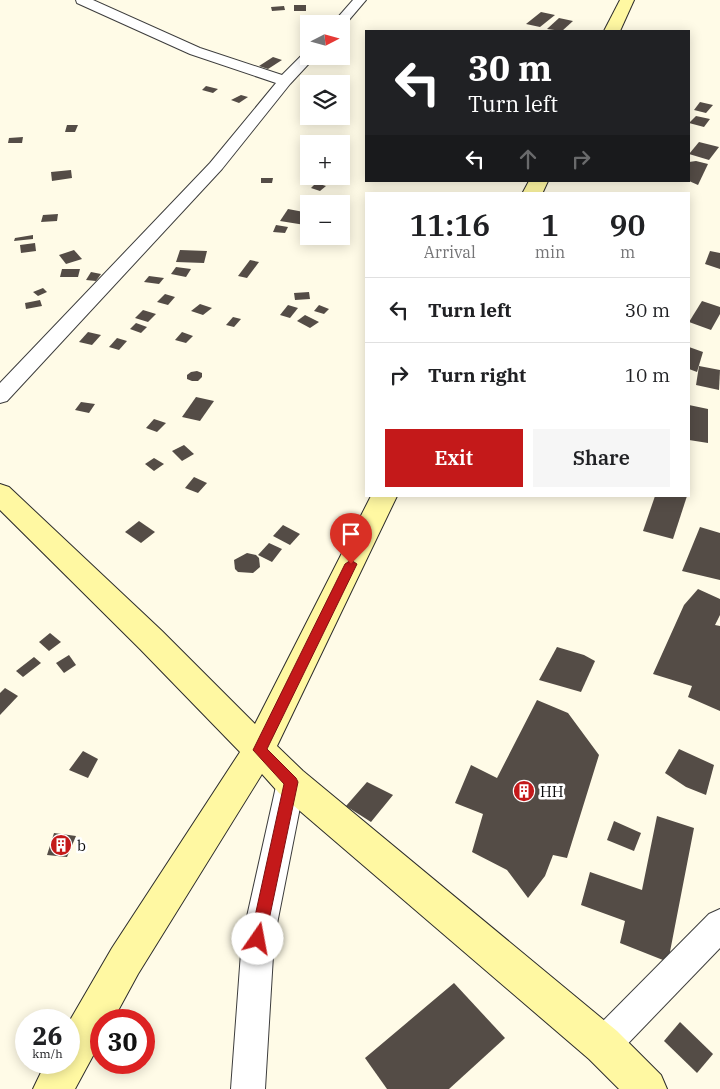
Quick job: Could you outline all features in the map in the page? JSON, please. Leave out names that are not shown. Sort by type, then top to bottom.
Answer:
[{"type":"street","points":[[82,0],[195,51],[285,82]]},
{"type":"street","points":[[346,15],[360,0]]},
{"type":"street","points":[[612,30],[627,0]]},
{"type":"street","points":[[0,396],[216,166],[301,65]]},
{"type":"street","points":[[0,494],[151,640],[291,782],[603,1045],[647,1089]]},
{"type":"street","points":[[80,1040],[125,961],[259,750],[384,497]]},
{"type":"street","points":[[248,1089],[258,939],[291,782]]},
{"type":"street","points":[[603,1045],[720,925]]},
{"type":"street","points":[[53,1089],[61,1074]]},
{"type":"building","points":[[294,5],[306,5],[306,11],[294,11]]},
{"type":"building","points":[[284,6],[285,10],[272,11],[271,7]]},
{"type":"building","points":[[541,12],[555,15],[540,27],[526,24]]},
{"type":"building","points":[[559,18],[573,21],[563,30],[547,29]]},
{"type":"building","points":[[273,57],[282,60],[268,69],[259,66]]},
{"type":"building","points":[[206,86],[218,89],[213,93],[202,90]]},
{"type":"building","points":[[241,95],[248,97],[239,103],[231,100]]},
{"type":"building","points":[[700,102],[713,105],[706,113],[694,110]]},
{"type":"building","points":[[696,116],[710,119],[704,127],[690,122]]},
{"type":"building","points":[[67,125],[78,125],[75,132],[65,132]]},
{"type":"building","points":[[23,137],[22,143],[8,143],[9,138]]},
{"type":"building","points":[[699,142],[719,147],[709,160],[690,153]]},
{"type":"building","points":[[696,161],[708,164],[698,185],[690,181],[690,162]]},
{"type":"building","points":[[71,170],[72,178],[52,181],[51,172]]},
{"type":"building","points":[[261,178],[273,178],[272,183],[261,183]]},
{"type":"building","points":[[314,185],[326,186],[320,191],[311,188]]},
{"type":"building","points":[[288,209],[300,211],[300,224],[280,221]]},
{"type":"building","points":[[58,214],[57,221],[41,222],[43,215]]},
{"type":"building","points":[[276,225],[288,227],[285,233],[273,232]]},
{"type":"building","points":[[33,235],[33,239],[14,241],[15,238]]},
{"type":"building","points":[[35,243],[36,251],[21,253],[20,245]]},
{"type":"building","points":[[74,250],[82,259],[66,264],[59,255]]},
{"type":"building","points":[[180,250],[207,251],[204,263],[176,262]]},
{"type":"building","points":[[710,251],[720,253],[720,269],[705,264]]},
{"type":"building","points":[[250,260],[259,262],[247,278],[238,276]]},
{"type":"building","points":[[176,267],[191,269],[186,277],[171,274]]},
{"type":"building","points":[[62,269],[80,269],[78,277],[60,277]]},
{"type":"building","points":[[91,272],[101,274],[96,281],[86,280]]},
{"type":"building","points":[[149,276],[164,278],[159,284],[144,282]]},
{"type":"building","points":[[43,288],[47,292],[38,296],[33,292]]},
{"type":"building","points":[[309,292],[310,299],[295,300],[294,293]]},
{"type":"building","points":[[165,294],[175,297],[168,305],[157,302]]},
{"type":"building","points":[[40,300],[42,306],[26,309],[25,303]]},
{"type":"building","points":[[702,301],[720,307],[720,314],[711,330],[690,322]]},
{"type":"building","points":[[200,304],[212,308],[203,315],[191,311]]},
{"type":"building","points":[[288,305],[298,308],[290,318],[280,315]]},
{"type":"building","points":[[319,305],[329,309],[324,314],[314,311]]},
{"type":"building","points":[[143,310],[156,314],[148,322],[135,318]]},
{"type":"building","points":[[305,315],[319,322],[310,328],[297,321]]},
{"type":"building","points":[[233,317],[241,319],[234,327],[226,325]]},
{"type":"building","points":[[136,323],[147,327],[141,333],[130,329]]},
{"type":"building","points":[[88,332],[101,335],[92,345],[79,342]]},
{"type":"building","points":[[182,332],[193,336],[186,343],[175,340]]},
{"type":"building","points":[[117,338],[127,341],[119,350],[109,347]]},
{"type":"building","points":[[690,347],[703,352],[697,372],[690,369]]},
{"type":"building","points":[[699,366],[720,370],[719,390],[696,385]]},
{"type":"building","points":[[197,371],[202,373],[202,377],[198,381],[187,379],[187,375]]},
{"type":"building","points":[[196,397],[214,401],[200,421],[182,417]]},
{"type":"building","points":[[81,402],[95,404],[89,413],[75,410]]},
{"type":"building","points":[[690,405],[708,409],[708,443],[690,440]]},
{"type":"building","points":[[154,419],[166,423],[157,432],[146,428]]},
{"type":"building","points":[[184,445],[194,454],[182,461],[172,451]]},
{"type":"building","points":[[154,458],[164,464],[154,471],[145,464]]},
{"type":"building","points":[[194,477],[207,483],[198,493],[185,488]]},
{"type":"building","points":[[655,497],[687,497],[673,539],[643,531]]},
{"type":"building","points":[[139,521],[155,532],[141,543],[125,532]]},
{"type":"building","points":[[283,525],[300,534],[290,545],[273,536]]},
{"type":"building","points":[[700,527],[720,533],[720,580],[682,571]]},
{"type":"building","points":[[269,543],[282,549],[272,562],[258,555]]},
{"type":"building","points":[[247,553],[256,555],[259,558],[260,567],[253,573],[238,572],[235,569],[234,560]]},
{"type":"building","points":[[698,589],[720,599],[720,615],[715,625],[720,626],[720,711],[688,697],[692,686],[653,674],[684,605]]},
{"type":"building","points":[[50,633],[61,642],[49,651],[39,642]]},
{"type":"building","points":[[557,647],[584,655],[595,661],[581,692],[539,680]]},
{"type":"building","points":[[69,655],[76,665],[64,673],[56,663]]},
{"type":"building","points":[[34,657],[41,663],[23,677],[16,671]]},
{"type":"building","points":[[5,688],[18,696],[0,715],[0,693]]},
{"type":"building","name":"HH","points":[[537,700],[568,713],[599,755],[567,858],[553,855],[545,876],[528,898],[507,870],[472,852],[483,814],[455,803],[471,765],[497,778]]},
{"type":"building","points":[[679,749],[714,765],[706,795],[686,787],[665,773]]},
{"type":"building","points":[[83,751],[98,759],[88,778],[69,770]]},
{"type":"building","points":[[367,782],[393,795],[371,822],[346,806]]},
{"type":"building","points":[[657,816],[694,828],[668,962],[620,943],[625,921],[581,905],[590,872],[642,890]]},
{"type":"building","points":[[614,821],[641,833],[634,851],[607,840]]},
{"type":"building","name":"b","points":[[54,833],[76,836],[67,857],[47,855]]},
{"type":"building","points":[[454,983],[505,1038],[449,1089],[387,1089],[365,1058]]},
{"type":"building","points":[[680,1022],[713,1054],[697,1073],[664,1041]]},
{"type":"place","name":"HH","points":[[524,791]]},
{"type":"place","name":"b","points":[[61,845]]},
{"type":"route","points":[[258,939],[291,782],[259,750],[351,564]]}]
